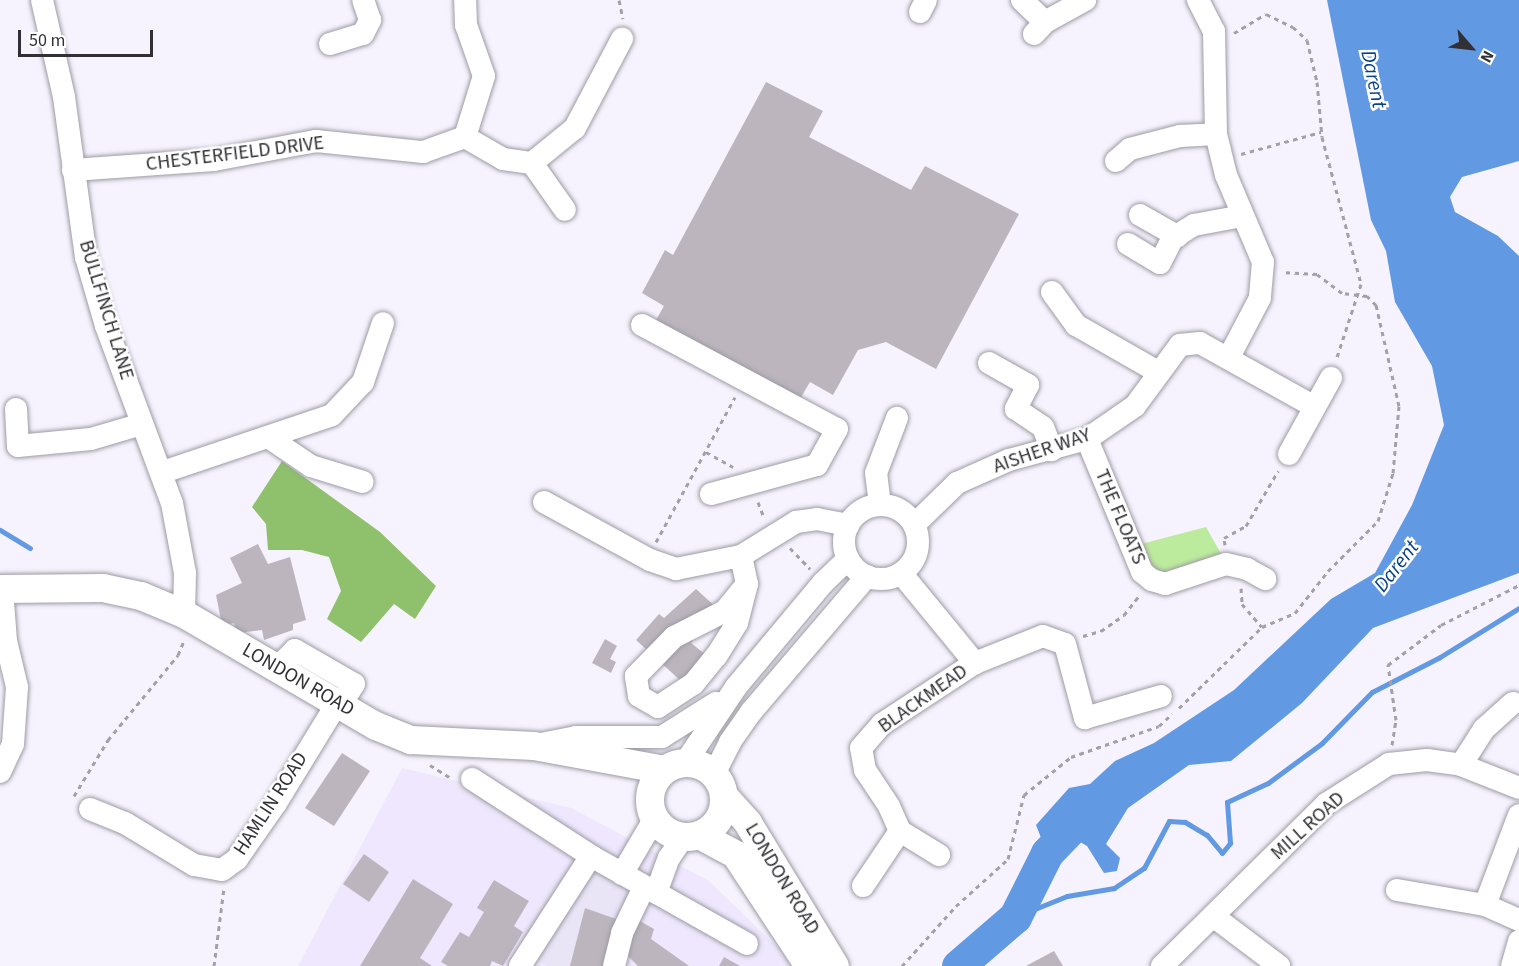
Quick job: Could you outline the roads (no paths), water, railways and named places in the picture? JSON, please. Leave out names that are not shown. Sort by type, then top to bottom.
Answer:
[{"type":"main road","name":"LONDON ROAD","points":[[1,589],[103,588],[141,596],[189,617],[376,726],[411,740],[534,746],[602,760],[675,767],[704,767],[748,823],[820,962]]},
{"type":"main road","name":"LONDON ROAD","points":[[602,760],[652,809],[668,832],[692,836],[736,855],[820,962]]},
{"type":"main road","points":[[652,809],[655,783],[675,767]]},
{"type":"main road","name":"LONDON ROAD","points":[[692,836],[718,821],[719,785]]},
{"type":"street","name":"BULLFINCH LANE","points":[[42,0],[64,97],[86,257],[142,424],[163,472],[178,528],[189,617]]},
{"type":"street","points":[[330,44],[363,34],[370,20],[363,0]]},
{"type":"street","points":[[465,0],[466,25],[484,76],[465,137],[503,159],[532,163],[575,128],[622,39]]},
{"type":"street","points":[[1022,0],[1044,18],[1085,0]]},
{"type":"street","points":[[1198,0],[1214,31],[1216,134],[1222,159],[1242,216],[1263,262],[1260,298],[1229,357]]},
{"type":"street","points":[[1116,161],[1130,149],[1180,136],[1216,134]]},
{"type":"street","name":"CHESTERFIELD DRIVE","points":[[73,170],[214,160],[316,141],[423,152],[465,137]]},
{"type":"street","points":[[532,163],[565,210]]},
{"type":"street","points":[[1140,215],[1177,236]]},
{"type":"street","points":[[1128,244],[1160,263],[1177,236],[1201,222],[1242,216]]},
{"type":"street","points":[[1052,292],[1071,330],[1158,372]]},
{"type":"street","points":[[163,472],[332,415],[363,382],[383,323]]},
{"type":"street","points":[[642,325],[837,429],[817,465],[711,494]]},
{"type":"street","name":"AISHER WAY","points":[[914,525],[957,483],[1009,460],[1087,440],[1135,406],[1180,345],[1200,343],[1229,357],[1313,406]]},
{"type":"street","points":[[989,363],[1028,385],[1016,409],[1043,427],[1052,450]]},
{"type":"street","points":[[1289,454],[1313,406],[1331,378]]},
{"type":"street","points":[[16,410],[18,446],[91,439],[142,424]]},
{"type":"street","points":[[880,505],[876,473],[897,418]]},
{"type":"street","points":[[268,437],[311,466],[363,482]]},
{"type":"street","name":"THE FLOATS","points":[[1087,440],[1142,572],[1152,580],[1165,584],[1226,564],[1247,568],[1265,579]]},
{"type":"street","points":[[544,502],[647,558],[676,569],[741,556],[796,522],[817,519],[848,525]]},
{"type":"street","points":[[880,505],[898,509],[914,525],[917,552],[901,573],[887,578],[867,576],[848,559],[844,540],[848,525],[860,511],[880,505]]},
{"type":"street","points":[[741,556],[747,584],[737,623],[693,684],[658,707],[639,696],[636,676],[674,637],[725,611],[747,584]]},
{"type":"street","points":[[675,767],[736,687],[823,583],[848,559]]},
{"type":"street","name":"BLACKMEAD","points":[[901,573],[975,663]]},
{"type":"street","points":[[719,785],[730,742],[751,712],[867,576]]},
{"type":"street","points":[[0,772],[14,744],[17,687],[6,641],[1,589]]},
{"type":"street","name":"BLACKMEAD","points":[[900,831],[889,806],[865,770],[861,748],[882,724],[975,663],[1043,636],[1065,644],[1085,718],[1161,696]]},
{"type":"street","points":[[534,746],[576,737],[662,737],[690,723],[736,687]]},
{"type":"street","name":"HAMLIN ROAD","points":[[90,809],[125,823],[194,865],[222,870],[237,859],[339,703]]},
{"type":"street","points":[[1461,765],[1484,729],[1513,703]]},
{"type":"street","name":"MILL ROAD","points":[[1162,966],[1326,804],[1389,764],[1427,760],[1461,765],[1519,788]]},
{"type":"street","points":[[472,779],[591,856],[747,944]]},
{"type":"street","points":[[622,874],[652,809]]},
{"type":"street","points":[[1485,905],[1519,815]]},
{"type":"street","points":[[863,886],[900,831],[939,855]]},
{"type":"street","points":[[614,966],[622,933],[669,858],[692,836]]},
{"type":"street","points":[[520,966],[591,856]]},
{"type":"street","points":[[1397,890],[1485,905],[1519,920]]},
{"type":"street","points":[[1213,916],[1279,966]]},
{"type":"street","points":[[1512,966],[1519,940]]},
{"type":"water","points":[[1327,0],[1519,0],[1519,161],[1462,177],[1450,197],[1455,212],[1498,236],[1519,256],[1519,573],[1373,628],[1302,703],[1231,761],[1189,765],[1128,808],[1106,844],[1120,858],[1117,871],[1104,873],[1087,846],[1075,839],[1047,853],[1036,825],[1069,788],[1090,784],[1115,761],[1154,743],[1234,690],[1331,599],[1375,573],[1412,505],[1444,425],[1432,366],[1395,302],[1386,251],[1371,220]]},
{"type":"waterway","points":[[0,530],[30,548]]},
{"type":"waterway","points":[[1015,917],[1067,896],[1114,888],[1144,868],[1169,821],[1185,822],[1207,835],[1222,853],[1230,843],[1227,802],[1268,783],[1322,743],[1372,692],[1440,657],[1519,608]]},
{"type":"waterway","name":"Darent","points":[[958,966],[1015,917],[1047,853],[1079,820]]}]
